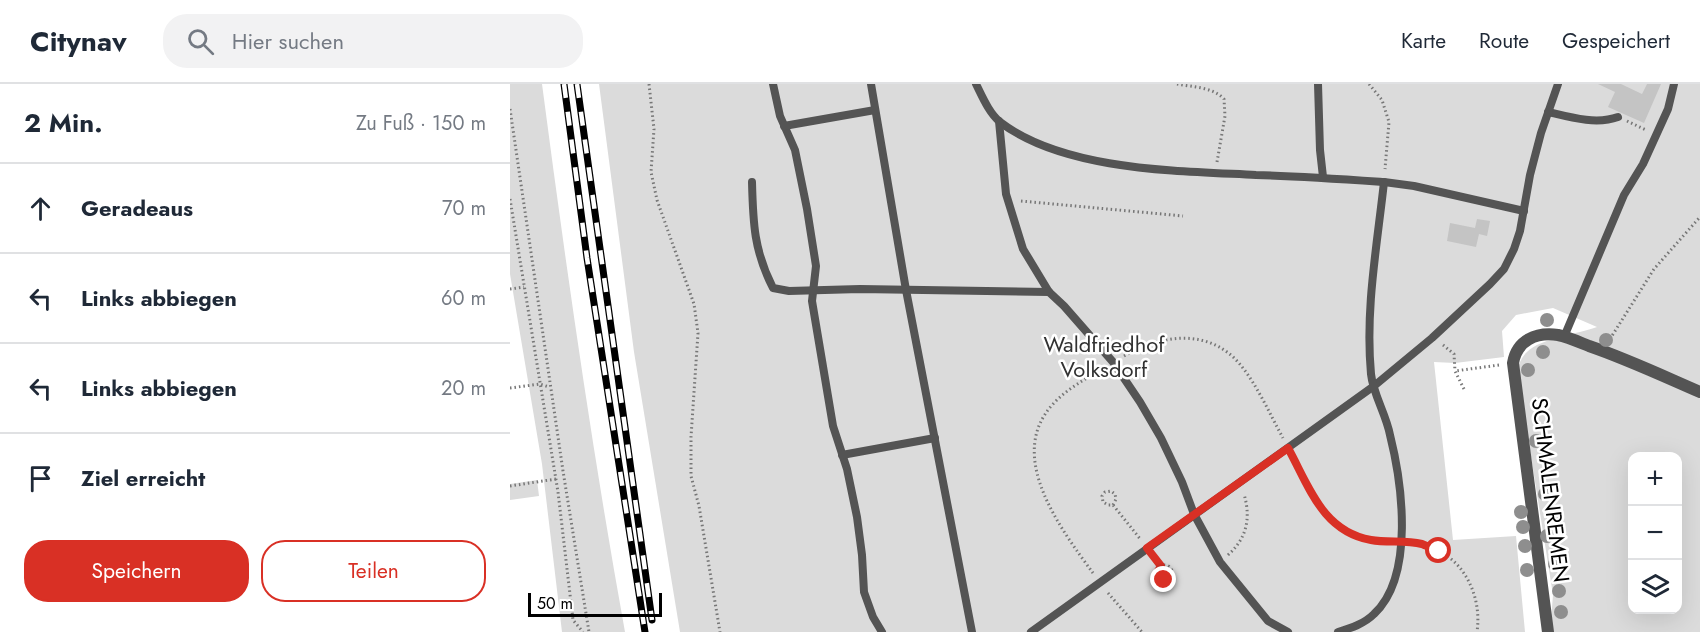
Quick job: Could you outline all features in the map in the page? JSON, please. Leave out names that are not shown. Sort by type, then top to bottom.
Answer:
[{"type":"street","points":[[1514,359],[1518,346],[1526,340],[1556,335],[1606,352],[1700,392]]},
{"type":"street","name":"SCHMALENREMEN","points":[[1514,359],[1548,632]]},
{"type":"lane","points":[[773,84],[780,116],[795,150],[807,209],[816,266],[812,301],[820,357],[833,426],[857,517],[864,592],[873,617],[882,632]]},
{"type":"lane","points":[[870,84],[906,290],[972,632]]},
{"type":"lane","points":[[976,84],[984,101],[999,121],[1029,140],[1067,153],[1159,170],[1384,182],[1414,186],[1524,211]]},
{"type":"lane","points":[[1318,84],[1323,177]]},
{"type":"lane","points":[[1031,632],[1374,386],[1432,338],[1490,284],[1504,269],[1514,249],[1530,175],[1558,84]]},
{"type":"lane","points":[[1564,337],[1624,195],[1643,164],[1668,109],[1674,84]]},
{"type":"lane","points":[[784,126],[875,110]]},
{"type":"lane","points":[[1548,112],[1590,120],[1618,117]]},
{"type":"lane","points":[[999,121],[1008,200],[1023,249],[1049,292],[1113,362],[1140,402],[1161,438],[1194,514],[1220,562],[1259,612],[1268,621],[1288,632]]},
{"type":"lane","points":[[752,182],[753,227],[762,266],[773,288],[789,291],[860,289],[1049,292]]},
{"type":"lane","points":[[1338,632],[1354,627],[1374,615],[1385,602],[1394,586],[1402,543],[1397,467],[1390,433],[1374,386],[1371,365],[1370,305],[1384,182]]},
{"type":"lane","points":[[842,455],[935,438]]},
{"type":"path","points":[[649,84],[654,129],[651,172],[657,200],[694,304],[698,333],[691,437],[691,476],[699,506],[720,632]]},
{"type":"path","points":[[1177,84],[1212,91],[1224,99],[1225,116],[1215,173]]},
{"type":"path","points":[[1369,84],[1382,99],[1389,122],[1384,182]]},
{"type":"path","points":[[510,109],[550,388],[589,632]]},
{"type":"path","points":[[1618,117],[1647,130],[1651,121]]},
{"type":"path","points":[[510,199],[556,479],[573,620],[583,632]]},
{"type":"path","points":[[1008,200],[1183,216]]},
{"type":"path","points":[[1606,352],[1612,334],[1654,269],[1700,217]]},
{"type":"path","points":[[510,289],[524,287]]},
{"type":"path","points":[[1142,632],[1099,582],[1050,509],[1035,468],[1034,447],[1039,426],[1052,404],[1072,387],[1113,362],[1156,341],[1184,337],[1210,343],[1231,356],[1245,371],[1324,513],[1337,526],[1353,535],[1371,540],[1421,544],[1439,551],[1467,577],[1478,607],[1477,632]]},
{"type":"path","points":[[1432,338],[1454,354],[1455,371],[1464,389]]},
{"type":"path","points":[[1455,371],[1514,359]]},
{"type":"path","points":[[510,388],[540,384],[550,388]]},
{"type":"path","points":[[510,486],[556,479]]},
{"type":"path","points":[[1220,562],[1242,540],[1248,524],[1248,507],[1239,483]]},
{"type":"path","points":[[1111,491],[1115,494],[1116,500],[1113,504],[1108,505],[1103,502],[1102,496],[1105,492],[1111,491]]},
{"type":"path","points":[[1113,504],[1161,566]]},
{"type":"path","points":[[1167,565],[1172,568],[1173,574],[1169,579],[1164,580],[1159,577],[1158,571],[1161,566],[1167,565]]},
{"type":"green space","points":[[510,84],[542,84],[580,358],[625,632],[562,632],[542,464],[510,274]]},
{"type":"green space","name":"Waldfriedhof Volksdorf","points":[[599,84],[1700,84],[1700,632],[1550,632],[1553,595],[1517,368],[1524,355],[1533,347],[1597,327],[1553,308],[1516,315],[1502,331],[1504,357],[1455,363],[1434,362],[1453,540],[1516,536],[1525,632],[680,632],[634,352]]},
{"type":"green space","points":[[537,480],[539,496],[510,500],[510,484]]},
{"type":"building","points":[[1598,84],[1621,84],[1642,94],[1647,84],[1661,84],[1644,123],[1608,107],[1615,92]]},
{"type":"building","points":[[1477,219],[1490,221],[1487,236],[1479,234],[1476,247],[1447,241],[1450,223],[1475,228]]},
{"type":"railway","points":[[564,84],[587,258],[645,632]]},
{"type":"railway","points":[[577,84],[652,620]]},
{"type":"route","points":[[1164,580],[1159,577],[1158,571],[1161,566],[1147,548],[1288,448],[1324,513],[1337,526],[1353,535],[1371,540],[1421,544],[1439,551]]}]
